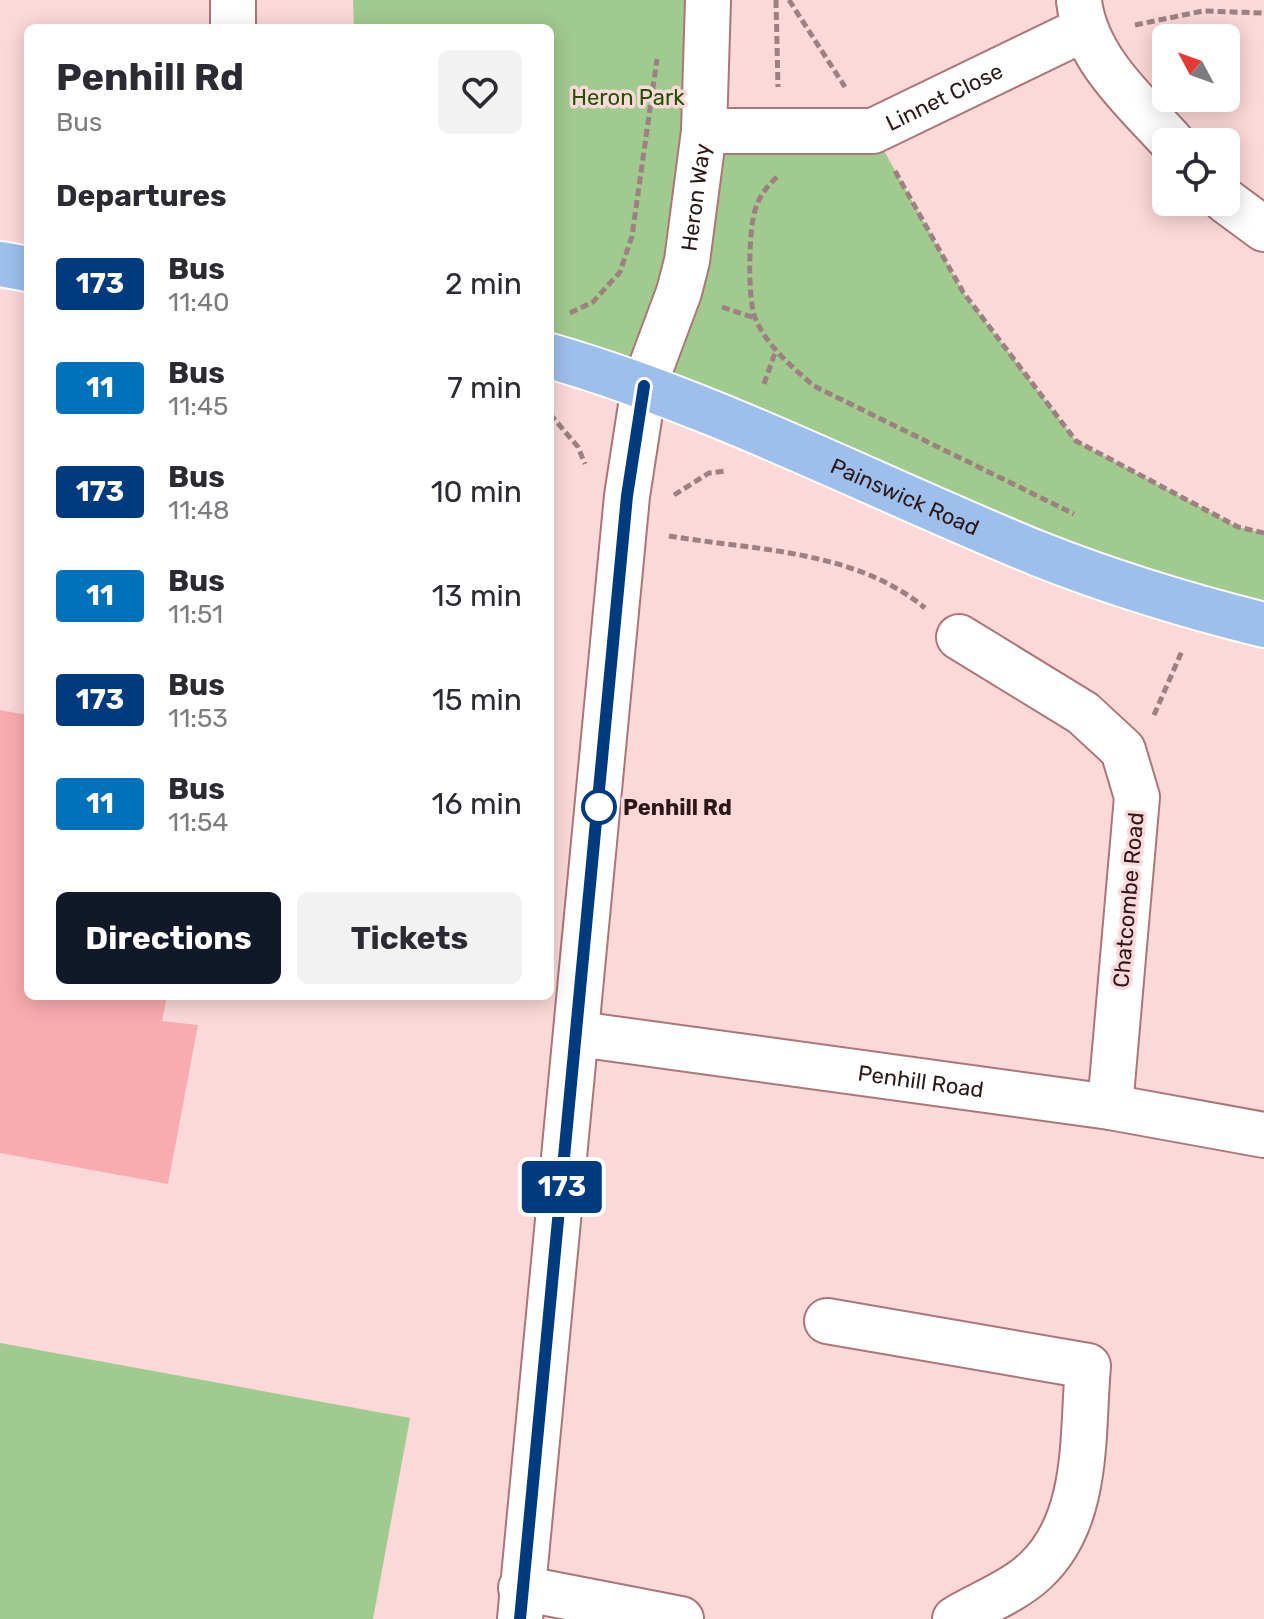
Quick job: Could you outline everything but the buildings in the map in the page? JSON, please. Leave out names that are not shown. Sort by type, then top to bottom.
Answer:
[{"type":"main road","points":[[0,264],[24,268]]},
{"type":"main road","name":"Painswick Road","points":[[554,357],[644,386],[1041,555],[1201,609],[1264,625]]},
{"type":"street","points":[[233,0],[233,24]]},
{"type":"street","name":"Heron Way","points":[[520,1604],[578,1034],[627,496],[644,386],[679,292],[687,261],[704,131],[708,0]]},
{"type":"street","name":"Linnet Close","points":[[704,131],[783,152],[873,131],[1081,15],[1111,75],[1159,128]]},
{"type":"street","points":[[1240,211],[1264,229]]},
{"type":"street","name":"Chatcombe Road","points":[[959,637],[1083,713],[1123,750],[1137,797],[1110,1107]]},
{"type":"street","name":"Penhill Road","points":[[578,1034],[1110,1107],[1264,1135]]},
{"type":"street","points":[[827,1321],[1088,1366],[1078,1487],[1067,1529],[1035,1571],[955,1619]]},
{"type":"street","points":[[520,1604],[681,1619]]},
{"type":"path","points":[[776,0],[783,152],[753,216],[751,289],[755,318],[786,362],[814,386],[1086,520]]},
{"type":"path","points":[[789,0],[873,131],[963,292],[1076,441],[1238,527],[1264,533]]},
{"type":"path","points":[[1125,27],[1203,11],[1264,13]]},
{"type":"path","points":[[555,310],[569,314],[593,302],[620,272],[632,236],[659,45]]},
{"type":"path","points":[[664,535],[834,563],[902,589],[959,637]]},
{"type":"path","points":[[1129,771],[1201,609]]},
{"type":"green space","name":"Heron Park","points":[[353,0],[709,0],[704,131],[873,131],[963,292],[1076,441],[1238,527],[1264,533],[1264,625],[554,358],[554,24],[354,24]]},
{"type":"green space","points":[[0,1343],[410,1418],[373,1619],[0,1619]]},
{"type":"bus line","name":"173","points":[[520,1619],[627,496],[644,386]]},
{"type":"place","name":"Penhill Rd","points":[[599,807]]}]
